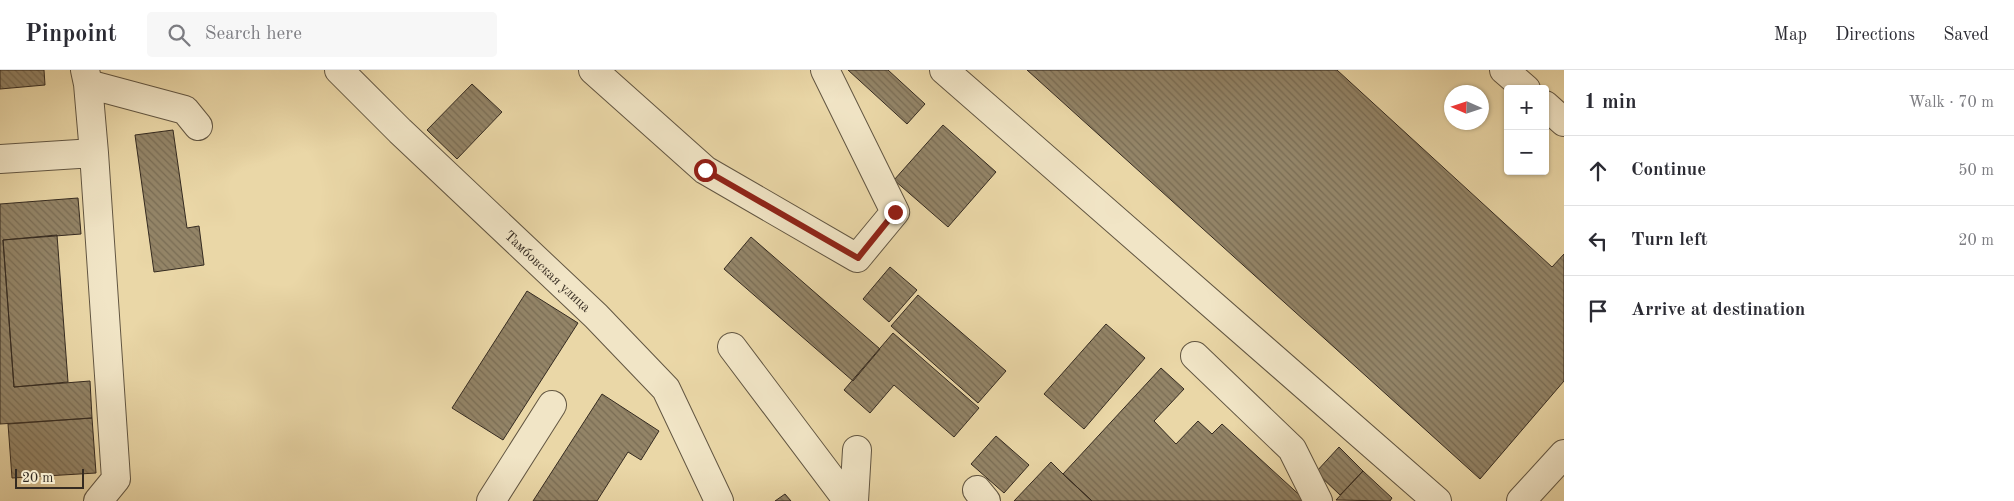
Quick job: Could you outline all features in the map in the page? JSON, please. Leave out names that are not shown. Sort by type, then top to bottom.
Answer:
[{"type":"street","name":"Тамбовская улица","points":[[339,70],[400,132],[596,316],[666,389],[718,501]]},
{"type":"street","points":[[593,70],[705,170],[858,258],[895,212],[825,70]]},
{"type":"street","points":[[944,70],[1437,501]]},
{"type":"street","points":[[1504,70],[1521,85]]},
{"type":"street","points":[[98,501],[116,479],[94,153],[86,77],[185,110],[198,126]]},
{"type":"street","points":[[1549,109],[1564,122]]},
{"type":"street","points":[[0,158],[94,153]]},
{"type":"street","points":[[732,347],[848,501]]},
{"type":"street","points":[[1195,356],[1292,449],[1318,501]]},
{"type":"street","points":[[491,501],[552,405]]},
{"type":"street","points":[[854,501],[857,450]]},
{"type":"street","points":[[1521,501],[1564,454]]},
{"type":"building","points":[[0,70],[44,70],[45,85],[0,89]]},
{"type":"building","points":[[848,70],[888,70],[925,104],[907,124]]},
{"type":"building","points":[[1027,70],[1337,70],[1552,267],[1564,254],[1564,381],[1480,479]]},
{"type":"building","points":[[472,84],[502,112],[457,159],[427,130]]},
{"type":"building","points":[[943,125],[996,172],[948,227],[894,180]]},
{"type":"building","points":[[173,130],[187,228],[199,226],[204,265],[154,272],[135,135]]},
{"type":"building","points":[[78,198],[81,234],[3,240],[14,387],[90,381],[92,418],[0,424],[0,204]]},
{"type":"building","points":[[57,235],[68,382],[14,387],[3,240]]},
{"type":"building","points":[[751,237],[880,349],[853,381],[724,269]]},
{"type":"building","points":[[890,267],[917,290],[889,322],[863,299]]},
{"type":"building","points":[[527,291],[578,323],[503,440],[452,408]]},
{"type":"building","points":[[918,295],[1006,371],[978,403],[891,326]]},
{"type":"building","points":[[1106,324],[1145,358],[1084,429],[1044,394]]},
{"type":"building","points":[[893,333],[979,408],[954,437],[894,385],[870,413],[844,390]]},
{"type":"building","points":[[1161,368],[1184,389],[1154,421],[1176,444],[1198,421],[1212,434],[1222,424],[1306,501],[1092,501],[1063,474]]},
{"type":"building","points":[[602,394],[659,431],[641,460],[628,452],[597,501],[533,501]]},
{"type":"building","points":[[92,418],[96,473],[12,478],[8,424]]},
{"type":"building","points":[[996,436],[1029,465],[1004,493],[971,464]]},
{"type":"building","points":[[1339,447],[1363,471],[1340,495],[1316,472]]},
{"type":"building","points":[[1051,462],[1063,474],[1092,501],[1014,501]]},
{"type":"building","points":[[1363,471],[1392,498],[1390,501],[1336,500]]},
{"type":"building","points":[[785,494],[791,501],[775,501]]},
{"type":"route","points":[[705,170],[858,258],[895,212]]}]
